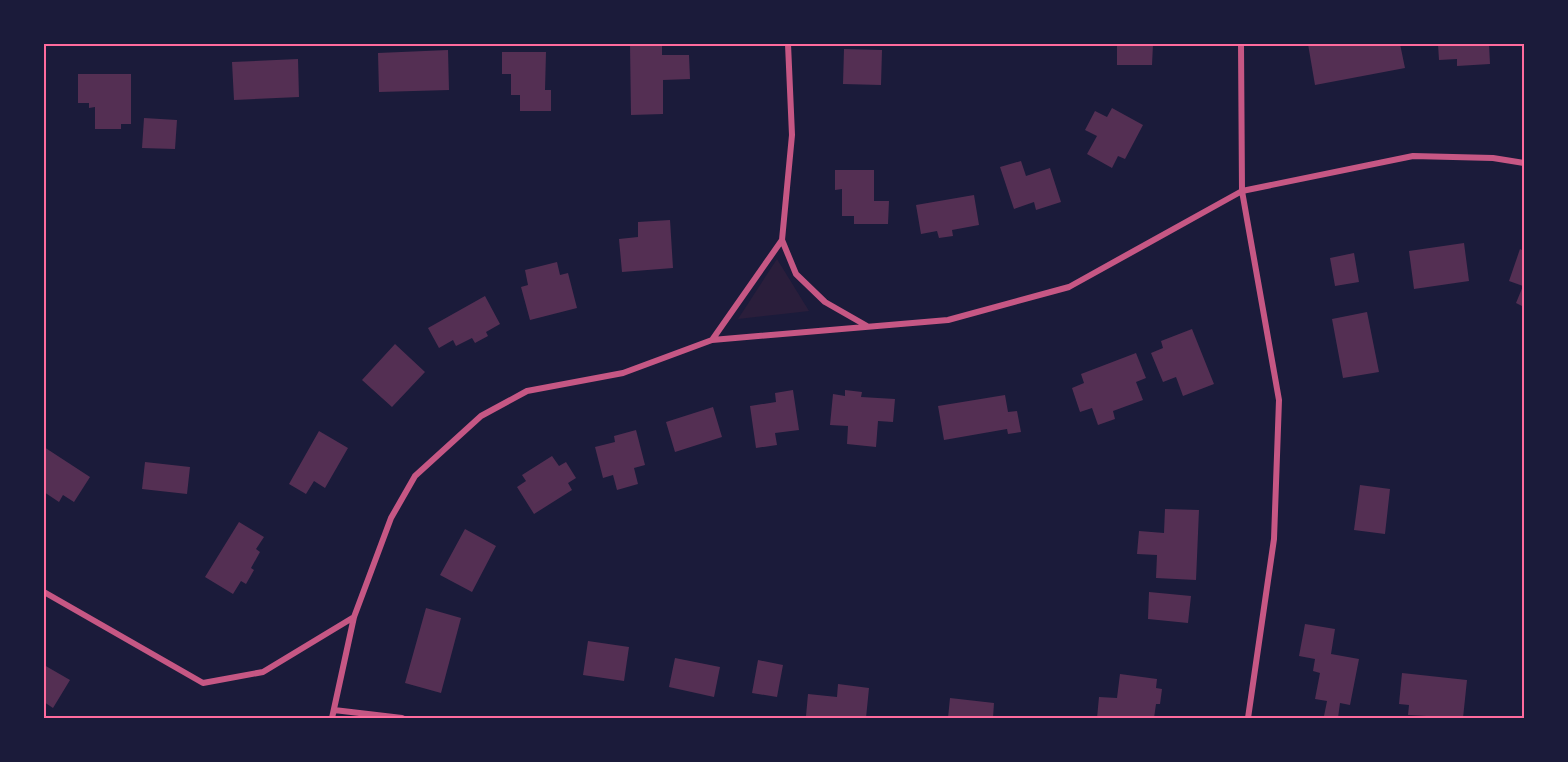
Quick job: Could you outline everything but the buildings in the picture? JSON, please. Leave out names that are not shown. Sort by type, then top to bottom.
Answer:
[{"type":"street","points":[[788,44],[792,135],[782,240],[796,274],[825,302],[867,327]]},
{"type":"street","points":[[1241,44],[1242,191],[1279,400],[1274,539],[1248,718]]},
{"type":"street","points":[[332,718],[354,617],[391,518],[415,476],[481,416],[527,391],[623,373],[712,340],[948,320],[1069,287],[1242,191],[1413,156],[1493,158],[1524,162]]},
{"type":"street","points":[[712,340],[782,240]]},
{"type":"street","points":[[44,592],[203,683],[263,672],[354,617]]},
{"type":"street","points":[[334,710],[402,718]]},
{"type":"shaded area","points":[[777,259],[809,311],[738,319]]}]
